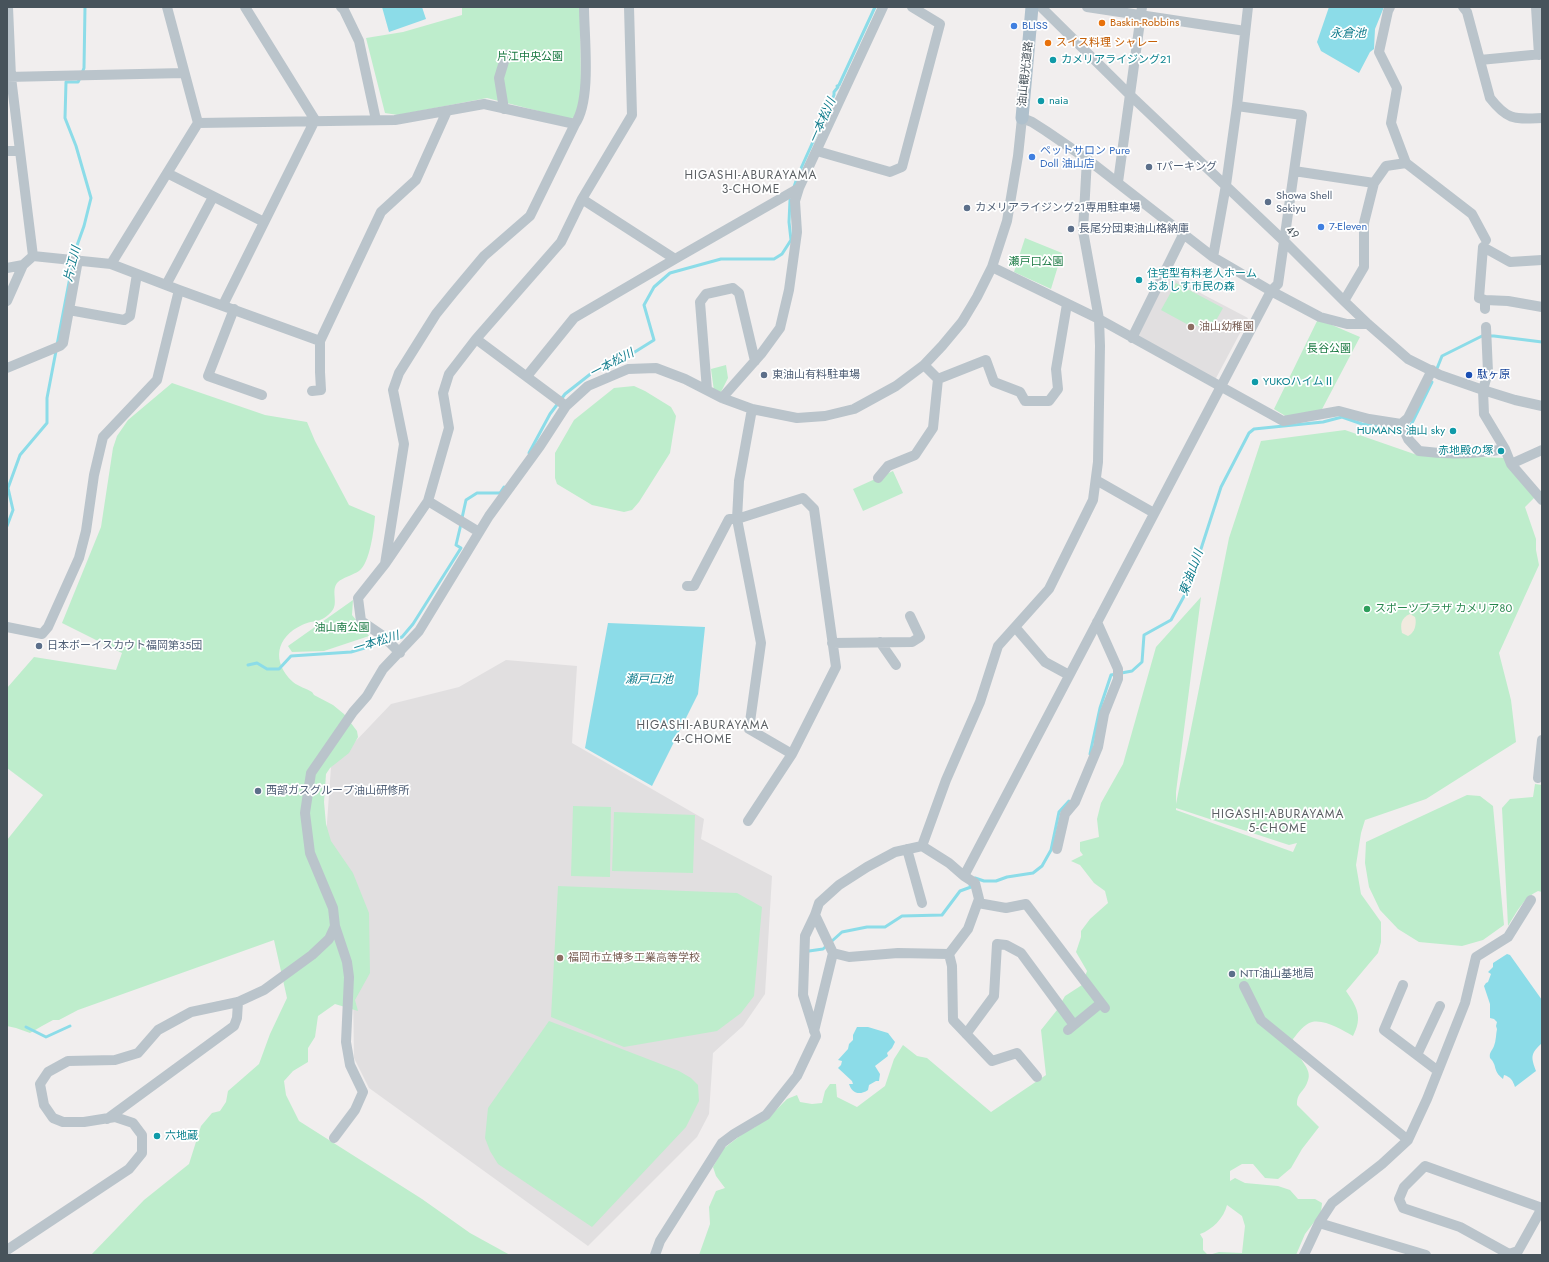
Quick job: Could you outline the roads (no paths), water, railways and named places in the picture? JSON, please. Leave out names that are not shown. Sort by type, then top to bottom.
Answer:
[{"type":"main road","name":"油山観光道路","points":[[1022,118],[1032,7]]},
{"type":"street","points":[[8,7],[9,77],[33,256]]},
{"type":"street","points":[[111,264],[198,123],[167,7]]},
{"type":"street","points":[[245,7],[315,120]]},
{"type":"street","points":[[341,7],[344,10],[359,41],[376,120]]},
{"type":"street","points":[[385,564],[404,444],[393,390],[399,373],[436,314],[453,293],[484,256],[530,216],[575,124],[580,117],[586,92],[584,7]]},
{"type":"street","points":[[397,650],[383,636],[361,621],[358,598],[385,564],[428,501],[449,428],[443,393],[449,374],[476,339],[561,242],[582,199],[632,115],[629,7]]},
{"type":"street","points":[[722,398],[755,362],[780,328],[789,290],[797,232],[794,201],[798,188],[817,151],[882,7]]},
{"type":"street","points":[[817,151],[890,172],[902,167],[940,24],[912,7]]},
{"type":"street","name":"49","points":[[1042,7],[1130,95],[1226,185],[1344,301],[1408,359],[1484,390],[1515,400],[1542,406]]},
{"type":"street","points":[[1087,7],[1142,11],[1245,31]]},
{"type":"street","points":[[1213,257],[1226,185],[1237,106],[1248,7]]},
{"type":"street","points":[[1390,7],[1379,52],[1397,88],[1391,123],[1406,163],[1472,214],[1486,240]]},
{"type":"street","points":[[1463,7],[1467,12],[1490,98],[1498,109],[1510,117],[1517,119],[1542,118]]},
{"type":"street","points":[[1480,60],[1540,54],[1536,7]]},
{"type":"street","points":[[1118,182],[1142,11]]},
{"type":"street","points":[[504,109],[499,78],[506,55]]},
{"type":"street","points":[[9,77],[184,74]]},
{"type":"street","points":[[198,123],[315,120],[395,120],[484,104],[575,124]]},
{"type":"street","points":[[964,876],[1271,291],[1278,284],[1302,115],[1237,106]]},
{"type":"street","points":[[312,391],[321,390],[320,341],[381,212],[416,180],[447,111]]},
{"type":"street","points":[[334,1138],[356,1110],[363,1092],[350,1065],[346,1042],[349,977],[346,962],[335,926],[333,908],[310,853],[305,812],[311,773],[353,712],[367,696],[383,669],[397,650],[419,631],[488,516],[540,446],[566,406],[588,386],[628,369],[656,368],[685,379],[722,398],[752,409],[797,418],[825,416],[854,409],[896,386],[924,365],[962,322],[977,297],[992,266],[1007,221],[1018,156],[1022,118],[1046,130],[1087,159],[1213,257],[1271,291],[1320,317],[1347,324],[1368,324]]},
{"type":"street","points":[[222,305],[315,120]]},
{"type":"street","points":[[7,151],[20,151]]},
{"type":"street","points":[[922,846],[946,780],[980,702],[998,646],[1049,589],[1094,500],[1098,462],[1100,353],[1098,319],[1083,231],[1087,159]]},
{"type":"street","points":[[1344,301],[1364,267],[1364,223],[1374,183],[1386,166],[1406,163]]},
{"type":"street","points":[[1294,171],[1374,183]]},
{"type":"street","points":[[167,173],[264,222]]},
{"type":"street","points":[[526,376],[574,318],[798,188]]},
{"type":"street","points":[[166,285],[213,197]]},
{"type":"street","points":[[582,199],[675,259]]},
{"type":"street","points":[[1132,338],[1183,235]]},
{"type":"street","points":[[1542,260],[1510,262],[1483,247],[1479,298],[1485,305],[1508,301],[1542,307]]},
{"type":"street","points":[[7,301],[23,265],[33,256],[111,264],[178,290],[320,341]]},
{"type":"street","points":[[7,368],[55,348],[63,343],[78,260]]},
{"type":"street","points":[[7,268],[23,265]]},
{"type":"street","points":[[992,266],[1098,319],[1283,421],[1339,411],[1369,419],[1402,424]]},
{"type":"street","points":[[69,310],[124,320],[130,316],[137,274]]},
{"type":"street","points":[[707,390],[700,302],[706,294],[733,288],[739,293],[755,362]]},
{"type":"street","points":[[7,627],[42,634],[48,627],[79,558],[86,531],[94,475],[103,437],[157,380],[178,290]]},
{"type":"street","points":[[938,379],[986,360],[994,382],[1020,392],[1025,401],[1049,401],[1058,389],[1056,369],[1067,304]]},
{"type":"street","points":[[234,309],[208,376],[259,391]]},
{"type":"street","points":[[1486,332],[1488,372],[1484,390],[1484,414],[1505,449],[1512,464],[1542,500]]},
{"type":"street","points":[[476,339],[555,396],[566,406]]},
{"type":"street","points":[[924,365],[938,379]]},
{"type":"street","points":[[1402,424],[1408,418],[1432,370]]},
{"type":"street","points":[[878,478],[888,466],[915,455],[933,428],[938,379]]},
{"type":"street","points":[[752,409],[738,481],[737,519],[761,644],[749,729],[792,754]]},
{"type":"street","points":[[1402,424],[1406,435],[1418,451],[1442,454],[1477,453],[1505,449]]},
{"type":"street","points":[[1512,464],[1542,450]]},
{"type":"street","points":[[1096,480],[1154,513]]},
{"type":"street","points":[[687,586],[694,586],[729,519],[737,519],[803,498],[814,508],[836,667],[792,754],[748,821]]},
{"type":"street","points":[[428,501],[479,532]]},
{"type":"street","points":[[832,643],[912,642],[920,637],[910,616]]},
{"type":"street","points":[[1056,849],[1065,814],[1075,802],[1098,747],[1104,714],[1118,674],[1097,622]]},
{"type":"street","points":[[1015,627],[1045,662],[1069,675]]},
{"type":"street","points":[[880,642],[896,665]]},
{"type":"street","points":[[1538,778],[1542,740]]},
{"type":"street","points":[[655,1255],[660,1241],[722,1143],[766,1115],[797,1076],[816,1036],[804,995],[805,936],[816,915],[819,903],[839,885],[867,867],[895,852],[922,846],[949,863],[975,883],[979,899],[968,929],[949,954]]},
{"type":"street","points":[[907,849],[922,903]]},
{"type":"street","points":[[1304,1255],[1319,1223],[1332,1203],[1382,1164],[1408,1140],[1465,1003],[1476,958],[1508,937],[1531,900]]},
{"type":"street","points":[[966,1034],[994,996],[998,944],[1006,945],[1021,953],[1071,1027],[1103,1005],[1026,904],[1006,908],[978,902]]},
{"type":"street","points":[[814,1031],[832,952],[816,915]]},
{"type":"street","points":[[7,1250],[129,1170],[142,1153],[142,1135],[133,1123],[115,1117],[84,1122],[63,1122],[53,1118],[44,1105],[40,1084],[48,1072],[68,1061],[115,1060],[138,1053],[158,1030],[191,1012],[238,1002],[264,990],[312,955],[329,938],[335,926]]},
{"type":"street","points":[[832,952],[849,957],[898,953],[949,954]]},
{"type":"street","points":[[949,954],[952,966],[954,1020],[992,1061],[1017,1053],[1037,1077]]},
{"type":"street","points":[[1403,985],[1384,1030],[1438,1071]]},
{"type":"street","points":[[1244,986],[1261,1020],[1408,1140]]},
{"type":"street","points":[[107,1119],[234,1026],[238,1002]]},
{"type":"street","points":[[1417,1055],[1440,1006]]},
{"type":"street","points":[[1425,1166],[1542,1208],[1518,1251],[1509,1254],[1460,1227],[1403,1208],[1399,1199],[1404,1186],[1425,1166]]},
{"type":"street","points":[[1319,1223],[1426,1255]]},
{"type":"water","points":[[382,7],[422,7],[426,19],[389,32]]},
{"type":"water","name":"永倉池","points":[[1329,7],[1384,7],[1375,29],[1374,49],[1370,52],[1359,73],[1321,51],[1317,42]]},
{"type":"water","name":"瀬戸口池","points":[[608,623],[705,627],[698,694],[652,786],[585,748]]},
{"type":"water","points":[[1507,954],[1510,955],[1542,1000],[1542,1043],[1535,1050],[1533,1056],[1536,1071],[1515,1087],[1510,1078],[1504,1075],[1503,1079],[1500,1076],[1490,1058],[1490,1053],[1495,1042],[1497,1022],[1490,1018],[1490,1004],[1484,986],[1488,982],[1491,974],[1488,972],[1493,967],[1493,963]]},
{"type":"water","points":[[857,1027],[868,1027],[888,1033],[895,1042],[887,1053],[888,1056],[875,1066],[880,1074],[879,1081],[869,1085],[868,1090],[862,1093],[856,1093],[852,1090],[849,1084],[853,1084],[852,1081],[838,1068],[842,1061],[838,1060],[848,1049],[849,1044],[853,1040],[853,1035]]},
{"type":"waterway","name":"片江川","points":[[82,73],[84,68],[85,7]]},
{"type":"waterway","name":"一本松川","points":[[794,187],[834,92],[839,85],[875,7]]},
{"type":"waterway","name":"片江川","points":[[57,345],[75,251],[84,226],[91,198],[76,146],[65,118],[66,82],[78,82],[80,78]]},
{"type":"waterway","name":"一本松川","points":[[529,453],[550,414],[565,394],[593,372],[622,360],[654,340],[644,305],[654,287],[670,273],[721,259],[774,259],[782,254],[791,240],[789,222],[790,200]]},
{"type":"waterway","name":"東油山川","points":[[1436,371],[1442,356],[1482,336],[1542,342]]},
{"type":"waterway","name":"片江川","points":[[7,526],[13,510],[8,488],[20,455],[47,423],[47,398],[56,351]]},
{"type":"waterway","name":"東油山川","points":[[1406,429],[1411,425],[1432,382]]},
{"type":"waterway","name":"東油山川","points":[[1090,754],[1100,708],[1111,675],[1132,671],[1142,662],[1144,635],[1171,620],[1188,589],[1221,487],[1249,433],[1254,429],[1323,422],[1342,417],[1362,424],[1399,428]]},
{"type":"waterway","name":"一本松川","points":[[462,518],[466,500],[477,493],[500,493],[504,487]]},
{"type":"waterway","name":"一本松川","points":[[248,665],[257,663],[267,669],[279,669],[291,656],[351,652],[402,637],[413,624],[461,548],[456,545],[461,524]]},
{"type":"waterway","name":"東油山川","points":[[975,878],[984,881],[996,881],[1007,877],[1033,873],[1042,866],[1051,850],[1059,812],[1069,801]]},
{"type":"waterway","name":"東油山川","points":[[809,951],[823,949],[842,932],[867,927],[885,927],[902,916],[942,915],[960,891],[971,887],[970,885]]},
{"type":"waterway","points":[[26,1027],[46,1037],[70,1026]]},
{"type":"place","name":"Baskin-Robbins","points":[[1102,23]]},
{"type":"place","name":"BLISS","points":[[1014,26]]},
{"type":"place","name":"スイス料理 シャレー","points":[[1048,43]]},
{"type":"place","name":"カメリアライジング21","points":[[1053,60]]},
{"type":"place","name":"naia","points":[[1041,101]]},
{"type":"place","name":"ペットサロン Pure Doll 油山店","points":[[1032,157]]},
{"type":"place","name":"Tパーキング","points":[[1149,167]]},
{"type":"place","name":"Showa Shell Sekiyu","points":[[1268,202]]},
{"type":"place","name":"カメリアライジング21専用駐車場","points":[[967,208]]},
{"type":"place","name":"7-Eleven","points":[[1321,227]]},
{"type":"place","name":"長尾分団東油山格納庫","points":[[1071,229]]},
{"type":"place","name":"住宅型有料老人ホーム おあしす市民の森","points":[[1139,280]]},
{"type":"place","name":"油山幼稚園","points":[[1191,327]]},
{"type":"place","name":"東油山有料駐車場","points":[[764,375]]},
{"type":"place","name":"駄ヶ原","points":[[1469,375]]},
{"type":"place","name":"YUKOハイムⅡ","points":[[1255,382]]},
{"type":"place","name":"HUMANS 油山 sky","points":[[1453,431]]},
{"type":"place","name":"赤地殿の塚","points":[[1501,451]]},
{"type":"place","name":"スポーツプラザ カメリア８０","points":[[1367,609]]},
{"type":"place","name":"日本ボーイスカウト福岡第35団","points":[[39,646]]},
{"type":"place","name":"西部ガスグループ油山研修所","points":[[258,791]]},
{"type":"place","name":"福岡市立博多工業高等学校","points":[[560,958]]},
{"type":"place","name":"NTT油山基地局","points":[[1232,974]]},
{"type":"place","name":"六地蔵","points":[[157,1136]]},
{"type":"district","name":"HIGASHI-ABURAYAMA 3-CHOME","points":[[751,183]]},
{"type":"district","name":"HIGASHI-ABURAYAMA 4-CHOME","points":[[703,733]]},
{"type":"district","name":"HIGASHI-ABURAYAMA 5-CHOME","points":[[1278,822]]},
{"type":"park label","name":"片江中央公園","points":[[530,57]]},
{"type":"park label","name":"瀬戸口公園","points":[[1036,262]]},
{"type":"park label","name":"長谷公園","points":[[1329,349]]},
{"type":"park label","name":"油山南公園","points":[[342,628]]}]
